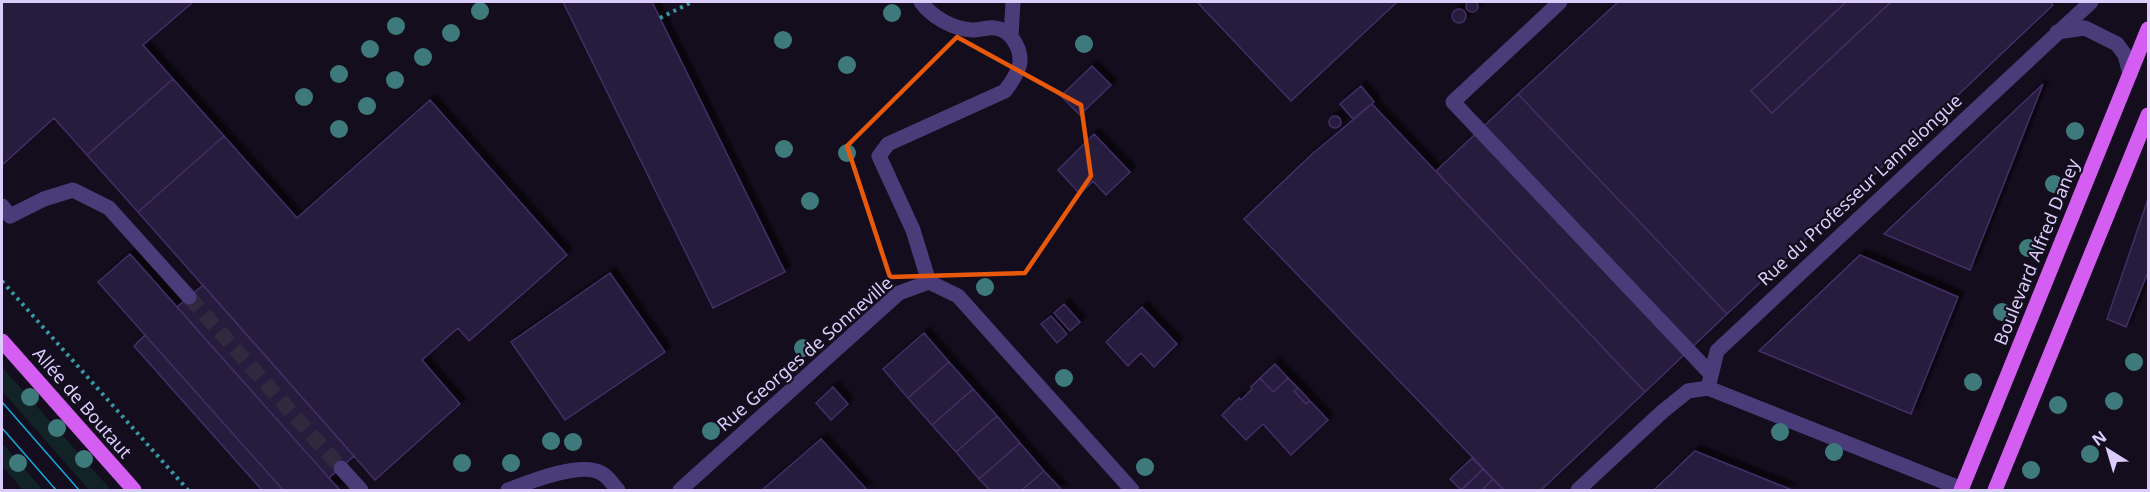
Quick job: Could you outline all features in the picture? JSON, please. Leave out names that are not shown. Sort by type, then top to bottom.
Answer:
[{"type":"main road","name":"Boulevard Alfred Daney","points":[[1961,490],[2148,29]]},
{"type":"main road","points":[[1995,490],[2148,115]]},
{"type":"main road","name":"Allée de Boutaut","points":[[2,341],[134,490]]},
{"type":"street","points":[[921,2],[952,26],[970,30],[997,28],[1011,36],[1017,47],[1020,63],[1014,79],[1005,91],[888,144],[879,156],[913,230],[929,282],[958,296],[1132,490]]},
{"type":"street","points":[[1011,36],[1013,2]]},
{"type":"street","points":[[1560,2],[1453,102],[1709,380],[1961,490]]},
{"type":"street","name":"Rue du Professeur Lannelongue","points":[[1709,380],[1717,351],[2091,2]]},
{"type":"street","points":[[2057,32],[2085,28],[2117,44],[2125,55],[2130,74]]},
{"type":"street","points":[[2,206],[10,216],[44,199],[73,189],[109,208],[189,297]]},
{"type":"street","name":"Rue Georges de Sonneville","points":[[680,490],[899,293],[929,282]]},
{"type":"street","points":[[1578,490],[1662,412],[1688,391],[1709,380]]},
{"type":"street","points":[[341,468],[361,490]]},
{"type":"street","points":[[508,490],[557,475],[590,469],[603,473],[618,490]]},
{"type":"path","points":[[660,18],[692,2]]},
{"type":"path","points":[[2,281],[188,490]]},
{"type":"highlighted area","points":[[957,37],[1081,105],[1091,176],[1025,273],[890,277],[847,146]]},
{"type":"shaded area","points":[[2,367],[111,490],[89,490],[2,391]]},
{"type":"shaded area","points":[[2,443],[43,490],[23,490],[2,466]]},
{"type":"building","points":[[1474,0],[1478,6],[1474,12],[1470,12],[1466,4]]},
{"type":"building","points":[[2,2],[193,2],[143,45],[173,79],[87,155],[54,118],[2,165]]},
{"type":"building","points":[[563,2],[652,2],[785,272],[713,308]]},
{"type":"building","points":[[1197,2],[1397,2],[1291,101]]},
{"type":"building","points":[[1618,2],[1846,2],[1751,91],[1772,113],[1891,2],[2050,2],[2053,5],[1727,314],[1518,94]]},
{"type":"building","points":[[1846,2],[1891,2],[1772,113],[1751,91]]},
{"type":"building","points":[[1459,9],[1464,11],[1466,16],[1464,21],[1459,23],[1454,21],[1452,16],[1454,11]]},
{"type":"building","points":[[1092,66],[1111,85],[1080,115],[1061,96]]},
{"type":"building","points":[[173,79],[224,136],[138,212],[87,155]]},
{"type":"building","points":[[2043,84],[1970,270],[1884,234]]},
{"type":"building","points":[[1361,86],[1374,102],[1353,119],[1340,104]]},
{"type":"building","points":[[1518,94],[1727,314],[1645,392],[1436,171]]},
{"type":"building","points":[[430,100],[567,255],[469,341],[458,328],[422,360],[460,404],[375,480],[138,212],[224,136],[297,218]]},
{"type":"building","points":[[1372,104],[1645,392],[1541,490],[1504,490],[1244,219],[1311,155]]},
{"type":"building","points":[[1337,116],[1340,117],[1340,127],[1333,128],[1330,127],[1329,120],[1330,117]]},
{"type":"building","points":[[1094,134],[1130,172],[1106,195],[1093,181],[1080,194],[1058,170]]},
{"type":"building","points":[[2148,199],[2148,272],[2126,327],[2107,319]]},
{"type":"building","points":[[130,254],[340,490],[283,490],[98,282]]},
{"type":"building","points":[[1860,255],[1958,297],[1911,414],[1759,351]]},
{"type":"building","points":[[610,273],[665,352],[565,420],[511,342]]},
{"type":"building","points":[[203,285],[354,456],[329,478],[177,307]]},
{"type":"building","points":[[1064,304],[1080,322],[1070,331],[1054,313]]},
{"type":"building","points":[[1142,307],[1177,344],[1154,367],[1141,353],[1128,366],[1106,342]]},
{"type":"building","points":[[1051,316],[1067,334],[1057,343],[1041,324]]},
{"type":"building","points":[[924,333],[949,362],[908,398],[883,369]]},
{"type":"building","points":[[145,335],[283,490],[262,490],[134,346]]},
{"type":"building","points":[[949,362],[973,389],[932,425],[908,398]]},
{"type":"building","points":[[1275,364],[1288,378],[1273,392],[1260,378]]},
{"type":"building","points":[[1260,378],[1273,392],[1288,378],[1298,388],[1294,391],[1306,404],[1310,401],[1328,420],[1291,455],[1263,424],[1246,440],[1222,415],[1239,398],[1241,400]]},
{"type":"building","points":[[833,387],[848,404],[831,420],[816,403]]},
{"type":"building","points":[[1298,388],[1310,401],[1306,404],[1294,391]]},
{"type":"building","points":[[973,389],[997,416],[956,452],[932,425]]},
{"type":"building","points":[[997,416],[1020,443],[979,479],[956,452]]},
{"type":"building","points":[[821,439],[867,490],[762,490]]},
{"type":"building","points":[[1020,443],[1044,471],[1022,490],[990,490],[979,479]]},
{"type":"building","points":[[1695,451],[1792,490],[1654,490]]},
{"type":"building","points":[[1472,458],[1483,469],[1461,490],[1450,479]]},
{"type":"building","points":[[1483,469],[1493,479],[1482,490],[1462,490]]},
{"type":"building","points":[[1044,471],[1062,490],[1022,490]]},
{"type":"building","points":[[1493,479],[1504,490],[1482,490]]},
{"type":"tunnel","points":[[189,297],[341,468]]},
{"type":"tram line","points":[[2,402],[79,490]]},
{"type":"tram line","points":[[2,428],[56,490]]}]
